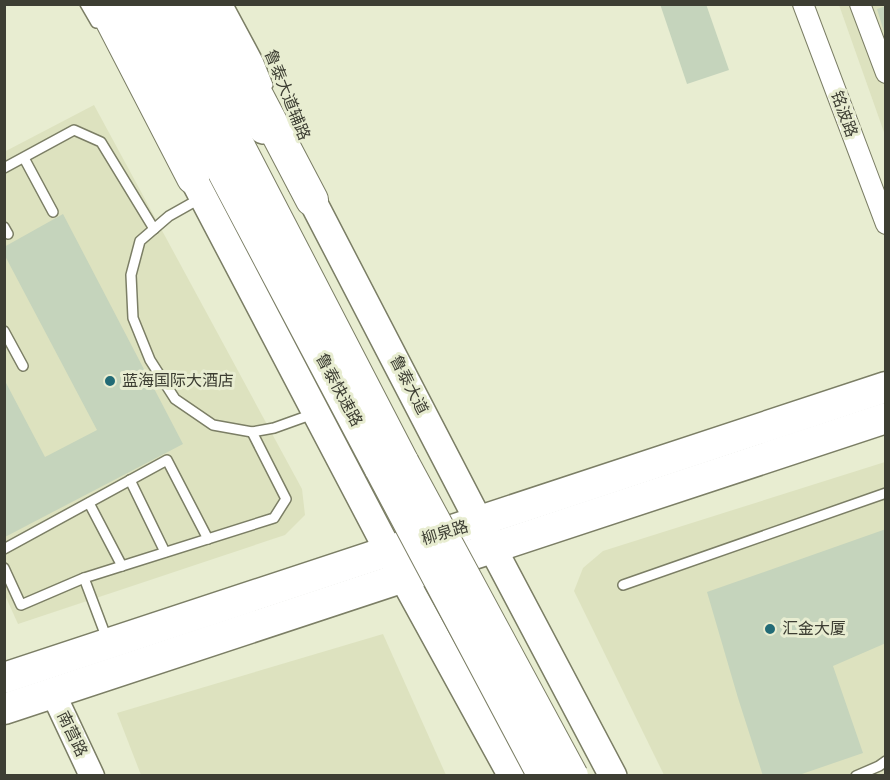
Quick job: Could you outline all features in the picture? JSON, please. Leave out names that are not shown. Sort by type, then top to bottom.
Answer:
[{"type":"highway","name":"鲁泰快速路","points":[[165,4],[404,463],[572,776]]},
{"type":"highway","points":[[209,4],[312,200]]},
{"type":"highway","name":"鲁泰快速路","points":[[108,10],[544,776]]},
{"type":"highway","points":[[108,10],[198,187]]},
{"type":"main road","name":"鲁泰大道","points":[[189,4],[237,94],[312,200],[613,776]]},
{"type":"main road","points":[[198,187],[388,550],[512,776]]},
{"type":"main road","name":"柳泉路","points":[[4,709],[404,576],[486,535],[885,387]]},
{"type":"main road","name":"柳泉路","points":[[4,678],[388,550],[486,535],[885,418]]},
{"type":"street","name":"铭波路","points":[[804,4],[885,224]]},
{"type":"street","points":[[860,4],[885,73]]},
{"type":"street","name":"南营路","points":[[53,693],[92,776]]},
{"type":"lane","name":"鲁泰大道辅路","points":[[228,4],[258,60],[271,92]]},
{"type":"lane","points":[[127,72],[198,187],[170,216],[140,241],[131,275],[133,318],[150,360],[175,399],[213,425],[252,432],[274,428],[317,412]]},
{"type":"lane","name":"鲁泰大道辅路","points":[[283,124],[312,200]]},
{"type":"lane","points":[[4,168],[74,130],[101,142],[154,229]]},
{"type":"lane","points":[[24,158],[53,212]]},
{"type":"lane","points":[[4,331],[23,366]]},
{"type":"lane","points":[[4,568],[21,605],[84,578],[274,518],[286,499],[252,432]]},
{"type":"lane","points":[[4,549],[167,460],[208,539]]},
{"type":"lane","points":[[130,480],[165,552]]},
{"type":"lane","points":[[623,585],[885,493]]},
{"type":"lane","points":[[89,503],[122,566]]},
{"type":"lane","points":[[84,578],[109,644]]},
{"type":"lane","points":[[856,776],[885,761]]},
{"type":"shaded area","points":[[839,5],[885,5],[885,135]]},
{"type":"shaded area","points":[[94,105],[302,489],[305,515],[285,535],[18,624],[4,593],[4,152]]},
{"type":"shaded area","name":"汇金大厦","points":[[885,462],[885,775],[664,775],[574,591],[583,568],[603,551]]},
{"type":"shaded area","points":[[383,634],[446,775],[141,775],[117,713]]},
{"type":"building","points":[[660,4],[706,4],[729,70],[687,84]]},
{"type":"building","points":[[886,6],[886,35],[885,35],[877,9]]},
{"type":"building","name":"蓝海国际大酒店","points":[[63,214],[183,444],[5,537],[5,381],[45,457],[97,430],[4,254],[4,247]]},
{"type":"building","points":[[886,529],[886,643],[833,666],[863,753],[796,776],[763,776],[707,592]]},
{"type":"place","name":"蓝海国际大酒店","points":[[110,381]]},
{"type":"place","name":"汇金大厦","points":[[770,629]]}]
